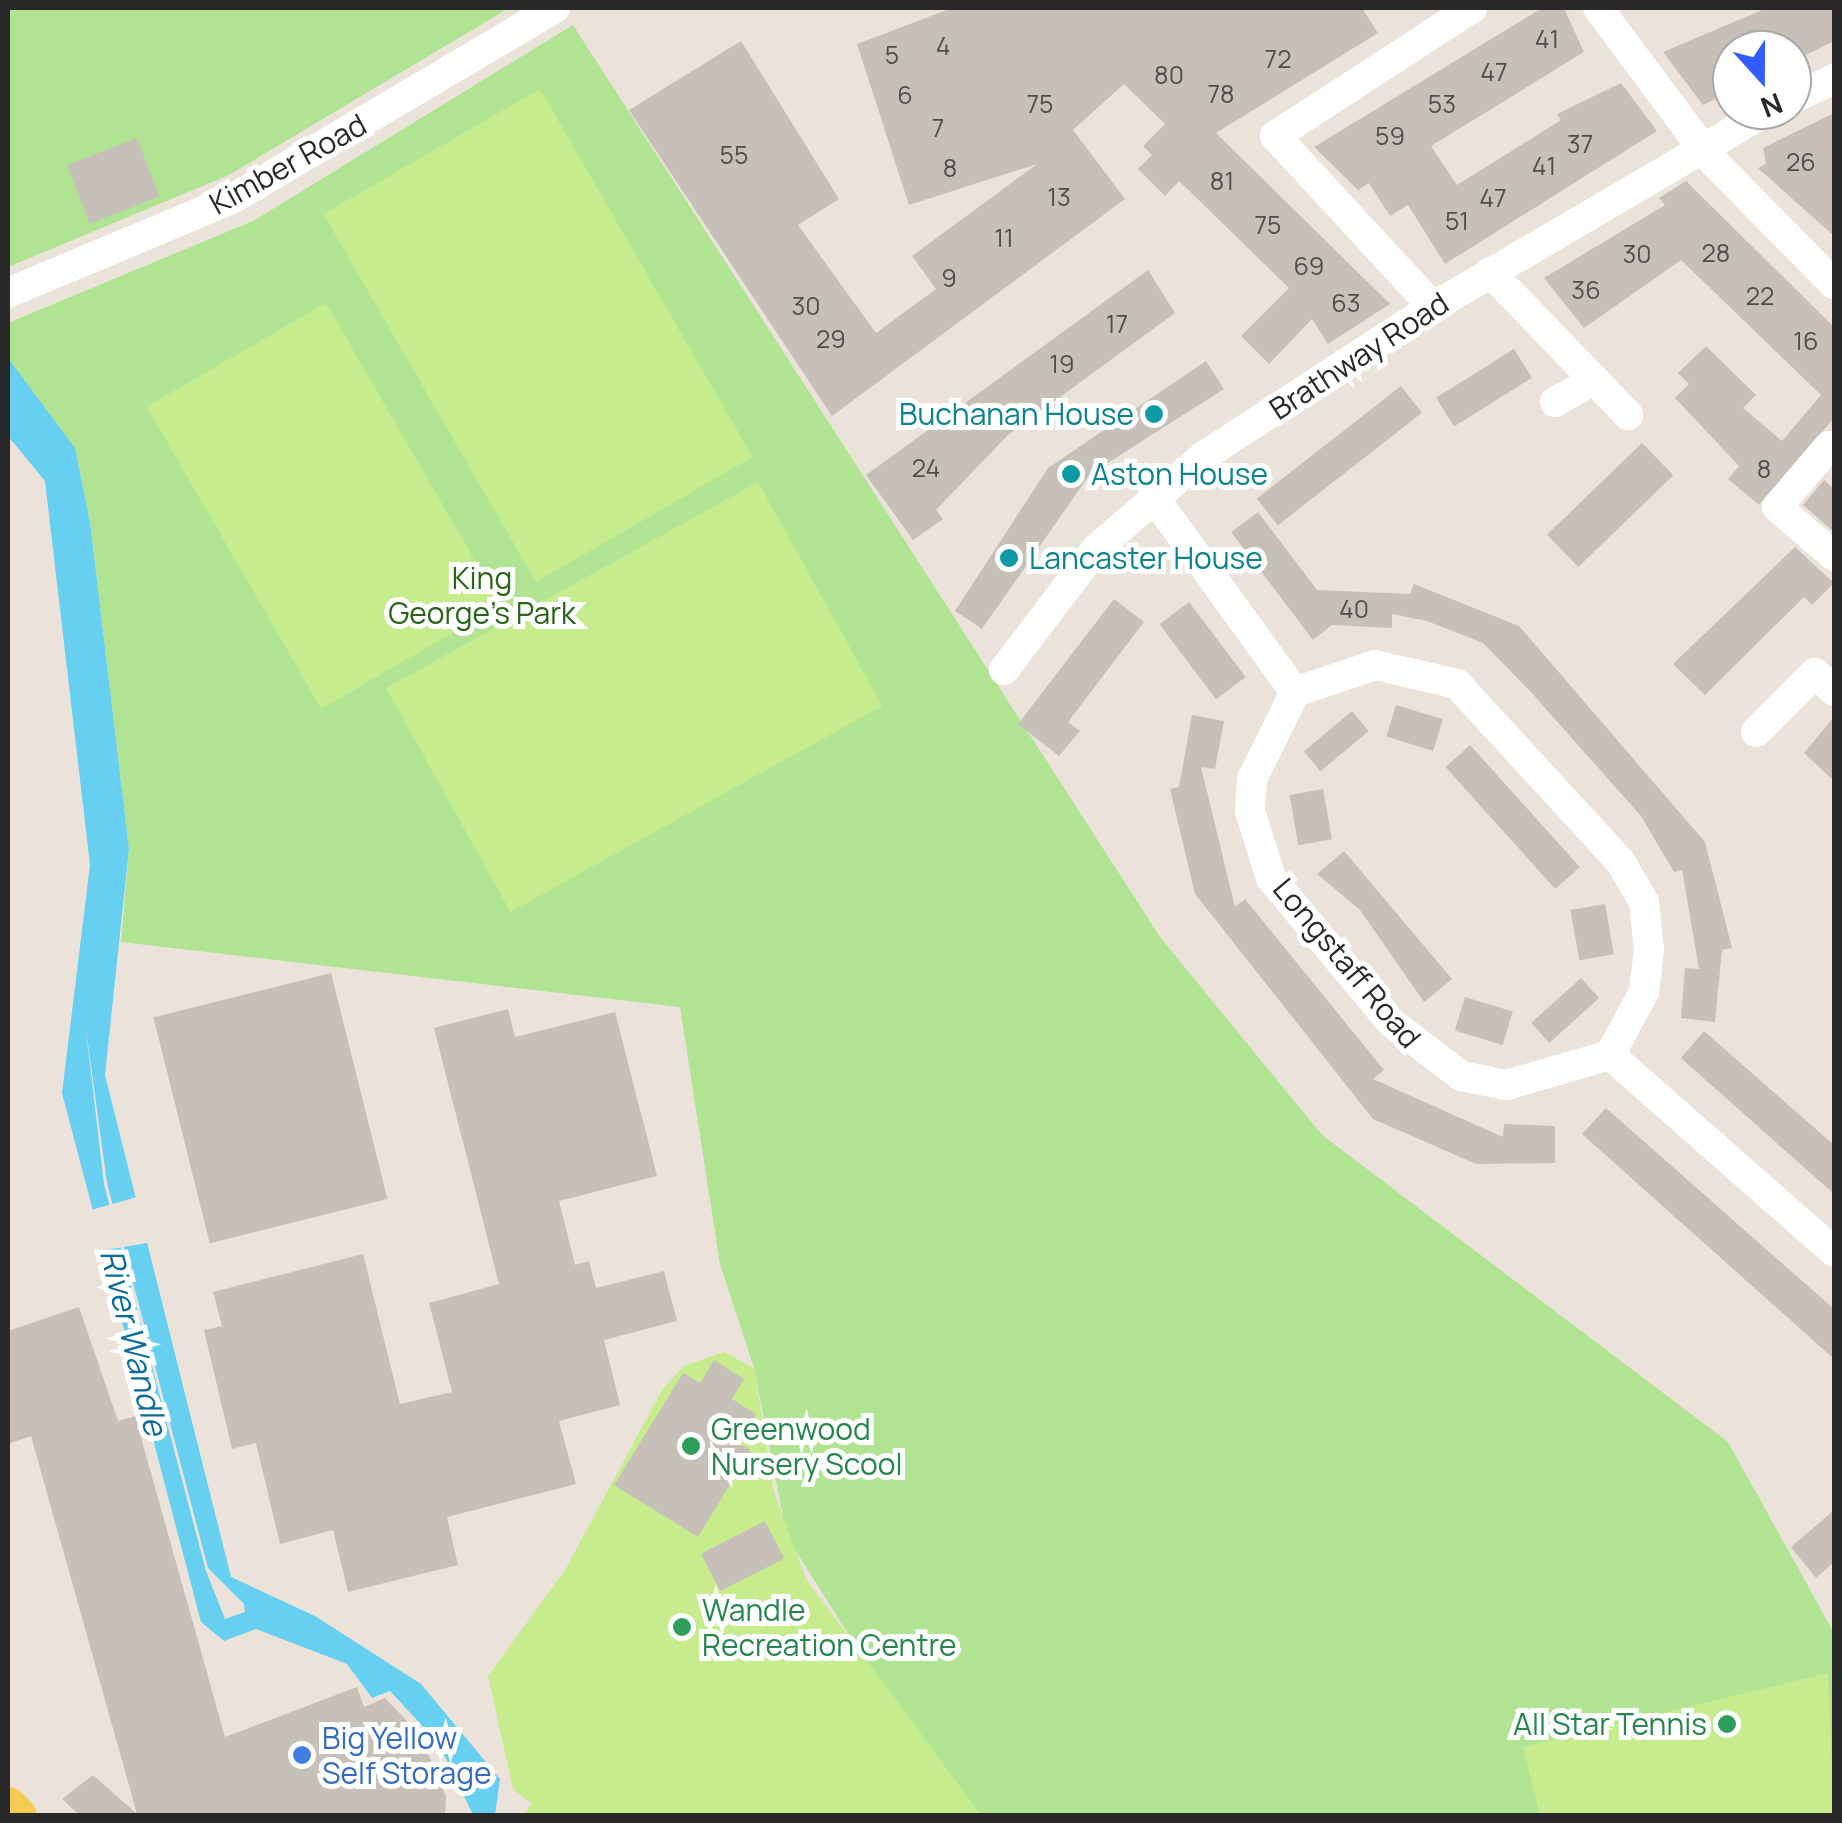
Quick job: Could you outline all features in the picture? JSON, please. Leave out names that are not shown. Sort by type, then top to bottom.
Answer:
[{"type":"main road","points":[[8,1806],[18,1816]]},
{"type":"street","name":"Kimber Road","points":[[8,293],[232,199],[555,8]]},
{"type":"street","points":[[1434,306],[1275,136],[1472,8]]},
{"type":"street","points":[[1598,8],[1700,145],[1834,284]]},
{"type":"street","name":"Brathway Road","points":[[1004,670],[1095,550],[1154,496],[1434,306],[1730,130]]},
{"type":"street","points":[[1490,272],[1590,382],[1628,415]]},
{"type":"street","points":[[1555,402],[1590,382]]},
{"type":"street","points":[[1828,446],[1777,508],[1834,556]]},
{"type":"street","points":[[1154,496],[1296,692],[1375,664],[1457,684],[1620,862],[1644,902],[1649,950],[1644,992],[1610,1055],[1834,1252]]},
{"type":"street","points":[[1756,732],[1828,672]]},
{"type":"street","name":"Longstaff Road","points":[[1296,692],[1252,778],[1256,840],[1272,878],[1392,1023],[1461,1076],[1506,1085],[1610,1055]]},
{"type":"green space","points":[[8,8],[509,8],[229,175],[8,267]]},
{"type":"green space","name":"King George's Park","points":[[573,25],[1160,937],[1322,1135],[1728,1442],[1834,1633],[1834,1815],[981,1815],[885,1692],[787,1537],[754,1368],[720,1264],[680,1007],[121,942],[129,849],[90,522],[75,448],[8,359],[8,323],[253,221]]},
{"type":"green space","points":[[540,89],[752,457],[536,582],[323,214]]},
{"type":"green space","points":[[326,303],[500,605],[321,709],[147,406]]},
{"type":"green space","points":[[758,482],[882,706],[510,912],[386,688]]},
{"type":"green space","name":"Wandle Recreation Centre","points":[[724,1352],[754,1368],[774,1492],[806,1579],[981,1815],[523,1815],[532,1804],[513,1789],[488,1676],[565,1570],[662,1390],[684,1366]]},
{"type":"green space","name":"All Star Tennis","points":[[1828,1673],[1834,1815],[1540,1815],[1523,1747]]},
{"type":"water","name":"River Wandle","points":[[8,358],[75,448],[90,522],[129,849],[105,1075],[231,1577],[315,1616],[421,1684],[500,1779],[495,1815],[473,1815],[439,1744],[390,1691],[372,1698],[347,1664],[256,1629],[224,1641],[201,1622],[62,1093],[90,865],[45,481],[8,436]],"holes":[[[85,1022],[107,1183],[208,1568],[244,1604],[245,1612],[225,1619],[206,1571],[104,1184]]]},
{"type":"pier","points":[[137,1197],[147,1243],[94,1252],[84,1212]]},
{"type":"building","points":[[952,8],[1362,8],[1378,33],[1216,133],[1390,304],[1328,344],[1312,319],[1269,364],[1241,336],[1289,288],[1179,181],[1165,196],[1138,169],[1152,155],[1143,146],[1165,124],[1124,84],[1073,130],[1125,199],[832,416],[629,110],[741,41],[839,199],[798,225],[876,333],[936,289],[912,256],[1037,164],[909,205],[857,44]]},
{"type":"building","points":[[1542,8],[1564,8],[1584,52],[1431,146],[1457,185],[1561,120],[1557,114],[1621,83],[1657,131],[1445,264],[1408,205],[1390,216],[1369,183],[1358,190],[1314,147]]},
{"type":"building","points":[[1767,8],[1834,8],[1834,41],[1812,52],[1812,30],[1715,30]]},
{"type":"building","points":[[1712,31],[1712,100],[1703,105],[1663,52]]},
{"type":"building","points":[[1834,113],[1834,236],[1758,168],[1766,164],[1763,148],[1800,130],[1812,130],[1812,124]]},
{"type":"building","points":[[137,138],[160,197],[90,224],[67,165]]},
{"type":"building","points":[[1686,181],[1834,327],[1834,418],[1759,505],[1728,479],[1739,466],[1675,398],[1689,384],[1678,373],[1706,346],[1756,395],[1743,408],[1782,441],[1821,395],[1681,260],[1584,328],[1544,278],[1665,205],[1659,198]]},
{"type":"building","points":[[1148,270],[1175,313],[1008,435],[936,510],[943,519],[913,540],[866,475]]},
{"type":"building","points":[[1514,349],[1532,378],[1454,427],[1436,398]]},
{"type":"building","points":[[1206,361],[1224,389],[1090,474],[982,629],[955,611],[1048,468]]},
{"type":"building","points":[[1401,386],[1422,413],[1278,525],[1257,499]]},
{"type":"building","points":[[1642,443],[1673,475],[1578,567],[1547,535]]},
{"type":"building","points":[[1824,480],[1834,489],[1834,532],[1803,505]]},
{"type":"building","points":[[1258,512],[1317,590],[1410,594],[1414,584],[1519,626],[1705,842],[1732,948],[1722,950],[1715,1022],[1681,1018],[1685,968],[1699,969],[1682,870],[1674,872],[1641,816],[1529,690],[1483,643],[1427,621],[1392,614],[1392,628],[1332,625],[1313,640],[1231,532]]},
{"type":"building","points":[[1795,547],[1834,583],[1812,605],[1804,597],[1705,695],[1673,664]]},
{"type":"building","points":[[1114,599],[1144,622],[1068,722],[1080,731],[1059,756],[1018,724]]},
{"type":"building","points":[[1189,602],[1246,677],[1216,699],[1159,624]]},
{"type":"building","points":[[1396,705],[1443,719],[1433,751],[1386,737]]},
{"type":"building","points":[[1352,711],[1369,731],[1320,771],[1304,751]]},
{"type":"building","points":[[1192,715],[1224,721],[1215,769],[1201,767],[1235,907],[1245,899],[1384,1070],[1373,1079],[1503,1137],[1504,1124],[1555,1126],[1555,1163],[1476,1164],[1373,1119],[1195,894],[1170,789],[1179,787]]},
{"type":"building","points":[[1834,717],[1834,781],[1804,753]]},
{"type":"building","points":[[1470,745],[1580,867],[1555,889],[1445,767]]},
{"type":"building","points":[[1323,789],[1332,839],[1298,845],[1290,795]]},
{"type":"building","points":[[1344,851],[1452,979],[1424,1002],[1360,910],[1317,874]]},
{"type":"building","points":[[1605,904],[1614,954],[1579,960],[1571,910]]},
{"type":"building","points":[[331,973],[387,1199],[210,1243],[153,1017]]},
{"type":"building","points":[[1581,978],[1599,998],[1549,1043],[1531,1023]]},
{"type":"building","points":[[1465,997],[1513,1012],[1503,1045],[1455,1030]]},
{"type":"building","points":[[508,1009],[515,1037],[615,1012],[657,1176],[559,1201],[575,1265],[589,1261],[596,1288],[664,1271],[677,1321],[604,1340],[620,1405],[559,1421],[576,1484],[447,1517],[458,1565],[348,1592],[333,1530],[280,1544],[256,1443],[232,1449],[204,1330],[222,1326],[213,1292],[363,1254],[400,1404],[452,1392],[429,1303],[499,1284],[434,1028]]},
{"type":"building","points":[[1704,1031],[1834,1145],[1834,1194],[1681,1058]]},
{"type":"building","points":[[1606,1108],[1834,1309],[1834,1359],[1582,1134]]},
{"type":"building","points":[[79,1307],[118,1421],[135,1416],[225,1737],[357,1687],[364,1707],[385,1698],[420,1735],[446,1796],[445,1816],[80,1816],[62,1799],[93,1775],[137,1814],[31,1436],[8,1444],[8,1331]]},
{"type":"building","name":"Greenwood Nursery Scool","points":[[714,1360],[744,1379],[732,1399],[756,1414],[739,1443],[751,1450],[698,1537],[614,1485],[683,1373],[700,1383]]},
{"type":"building","points":[[1834,1510],[1834,1562],[1816,1578],[1791,1547]]},
{"type":"building","name":"Greenwood Nursery Scool","points":[[765,1521],[784,1558],[720,1591],[701,1554]]},
{"type":"place","name":"Buchanan House","points":[[1154,414]]},
{"type":"place","name":"Aston House","points":[[1071,474]]},
{"type":"place","name":"Lancaster House","points":[[1009,558]]},
{"type":"place","name":"Greenwood Nursery Scool","points":[[691,1446]]},
{"type":"place","name":"Wandle Recreation Centre","points":[[682,1627]]},
{"type":"place","name":"All Star Tennis","points":[[1727,1724]]},
{"type":"place","name":"Big Yellow Self Storage","points":[[302,1755]]}]
